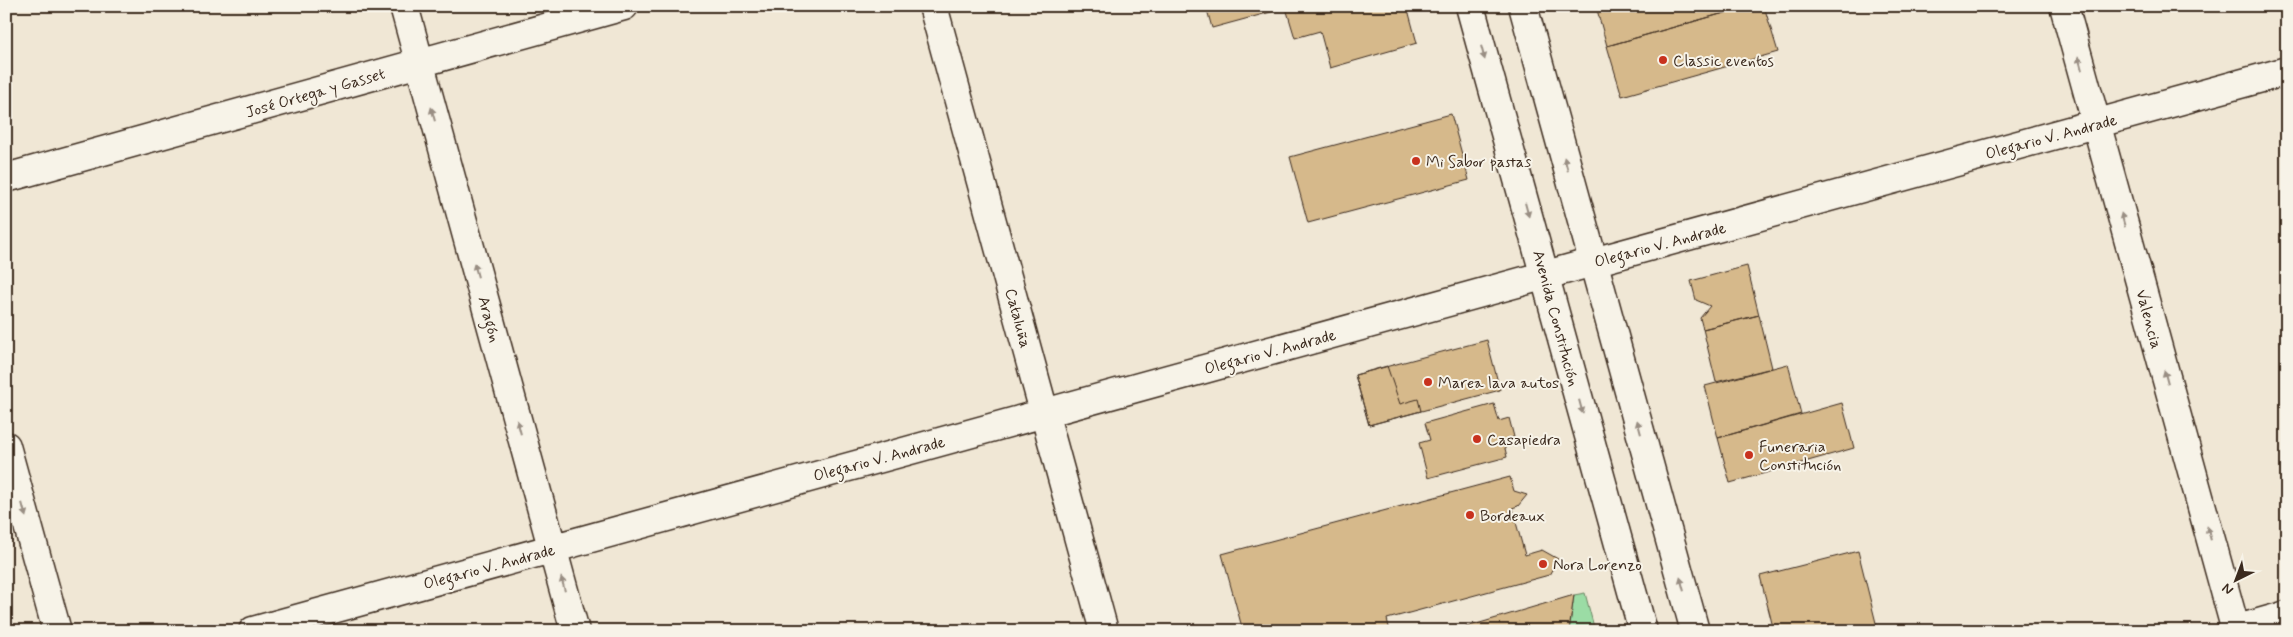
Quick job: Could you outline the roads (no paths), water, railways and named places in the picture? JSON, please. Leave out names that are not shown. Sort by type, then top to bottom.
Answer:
[{"type":"street","name":"Aragón","points":[[404,6],[575,631]]},
{"type":"street","name":"José Ortega y Gasset","points":[[6,178],[624,6]]},
{"type":"street","name":"Cataluña","points":[[933,6],[1104,631]]},
{"type":"street","name":"Avenida Constitución","points":[[1470,6],[1643,631]]},
{"type":"street","points":[[1523,6],[1695,631]]},
{"type":"street","name":"Valencia","points":[[2064,6],[2234,630]]},
{"type":"street","name":"Olegario V. Andrade","points":[[253,631],[2287,71]]},
{"type":"street","points":[[6,446],[57,631]]},
{"type":"street","points":[[2234,630],[2287,615]]},
{"type":"place","name":"Classic eventos","points":[[1663,60]]},
{"type":"place","name":"Mi Sabor pastas","points":[[1416,161]]},
{"type":"place","name":"Marea lava autos","points":[[1428,382]]},
{"type":"place","name":"Casapiedra","points":[[1477,439]]},
{"type":"place","name":"Funeraria Constitución","points":[[1749,455]]},
{"type":"place","name":"Bordeaux","points":[[1470,515]]},
{"type":"place","name":"Nora Lorenzo","points":[[1543,564]]}]
